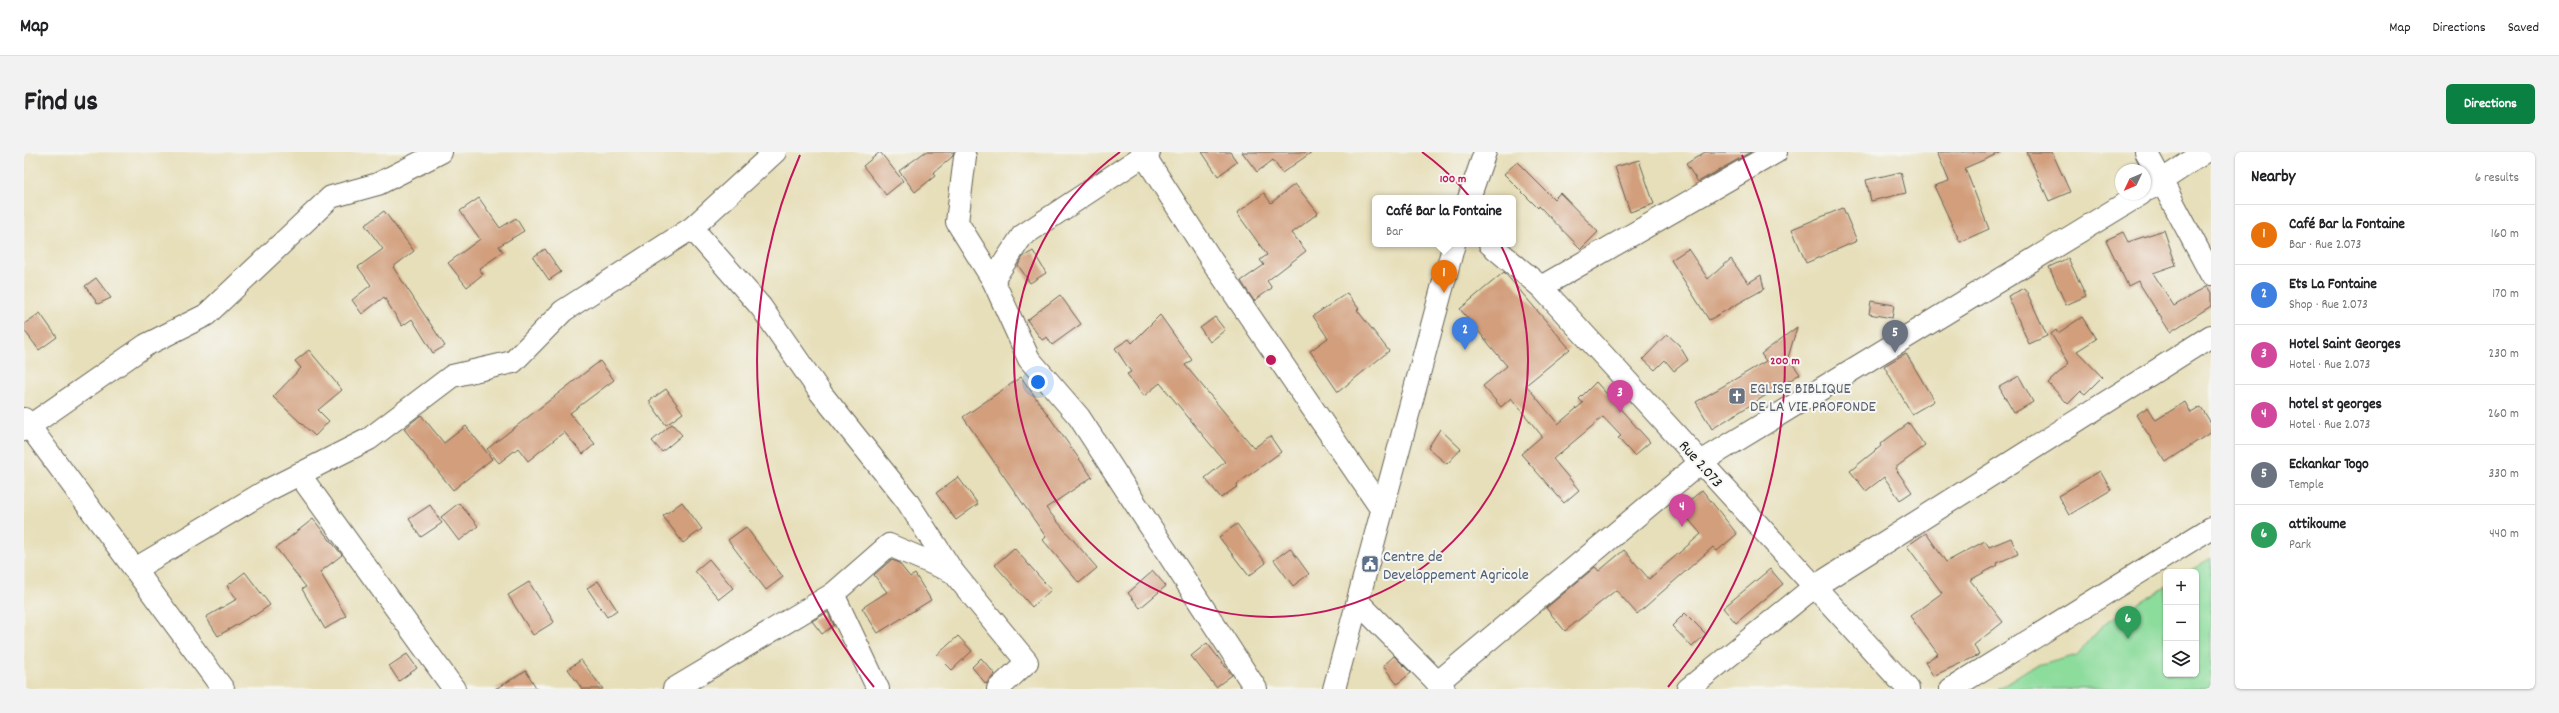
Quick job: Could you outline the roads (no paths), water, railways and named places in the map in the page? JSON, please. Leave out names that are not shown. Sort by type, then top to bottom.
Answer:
[{"type":"street","points":[[223,689],[135,569],[26,425],[146,345],[206,315],[330,197],[378,184],[441,152]]},
{"type":"street","points":[[135,569],[266,491],[369,439],[452,376],[513,362],[563,311],[692,228],[775,152]]},
{"type":"street","points":[[1470,195],[1485,152]]},
{"type":"street","points":[[1541,287],[1776,152]]},
{"type":"street","points":[[2146,152],[2153,187],[2211,274]]},
{"type":"street","points":[[2153,187],[2205,152]]},
{"type":"street","points":[[994,280],[1022,236],[1145,153],[1212,261],[1382,510]]},
{"type":"street","points":[[965,158],[957,222],[994,280],[1030,358],[1079,417],[1256,689]]},
{"type":"street","points":[[1358,602],[1440,686],[1701,462],[2131,200]]},
{"type":"street","points":[[692,228],[760,307],[820,392],[907,501],[953,572],[1027,662],[998,689]]},
{"type":"street","points":[[1334,689],[1453,247]]},
{"type":"street","name":"Rue 2.073","points":[[1494,247],[1541,287],[1908,689]]},
{"type":"street","points":[[1688,689],[1814,587],[2211,336]]},
{"type":"street","points":[[299,474],[454,689]]},
{"type":"street","points":[[1951,689],[2211,528]]},
{"type":"street","points":[[674,689],[833,594],[889,545],[953,572]]},
{"type":"street","points":[[833,594],[878,689]]},
{"type":"place","name":"Café Bar la Fontaine","points":[[1444,293]]},
{"type":"place","name":"Ets La Fontaine","points":[[1465,350]]},
{"type":"place","name":"Eckankar Togo","points":[[1895,353]]},
{"type":"place","name":"EGLISE BIBLIQUE DE LA VIE PROFONDE","points":[[1737,396]]},
{"type":"place","name":"Hotel Saint Georges","points":[[1620,413]]},
{"type":"place","name":"hotel st georges","points":[[1682,527]]},
{"type":"place","name":"Centre de Developpement Agricole","points":[[1370,564]]},
{"type":"place","name":"attikoume","points":[[2128,639]]}]
